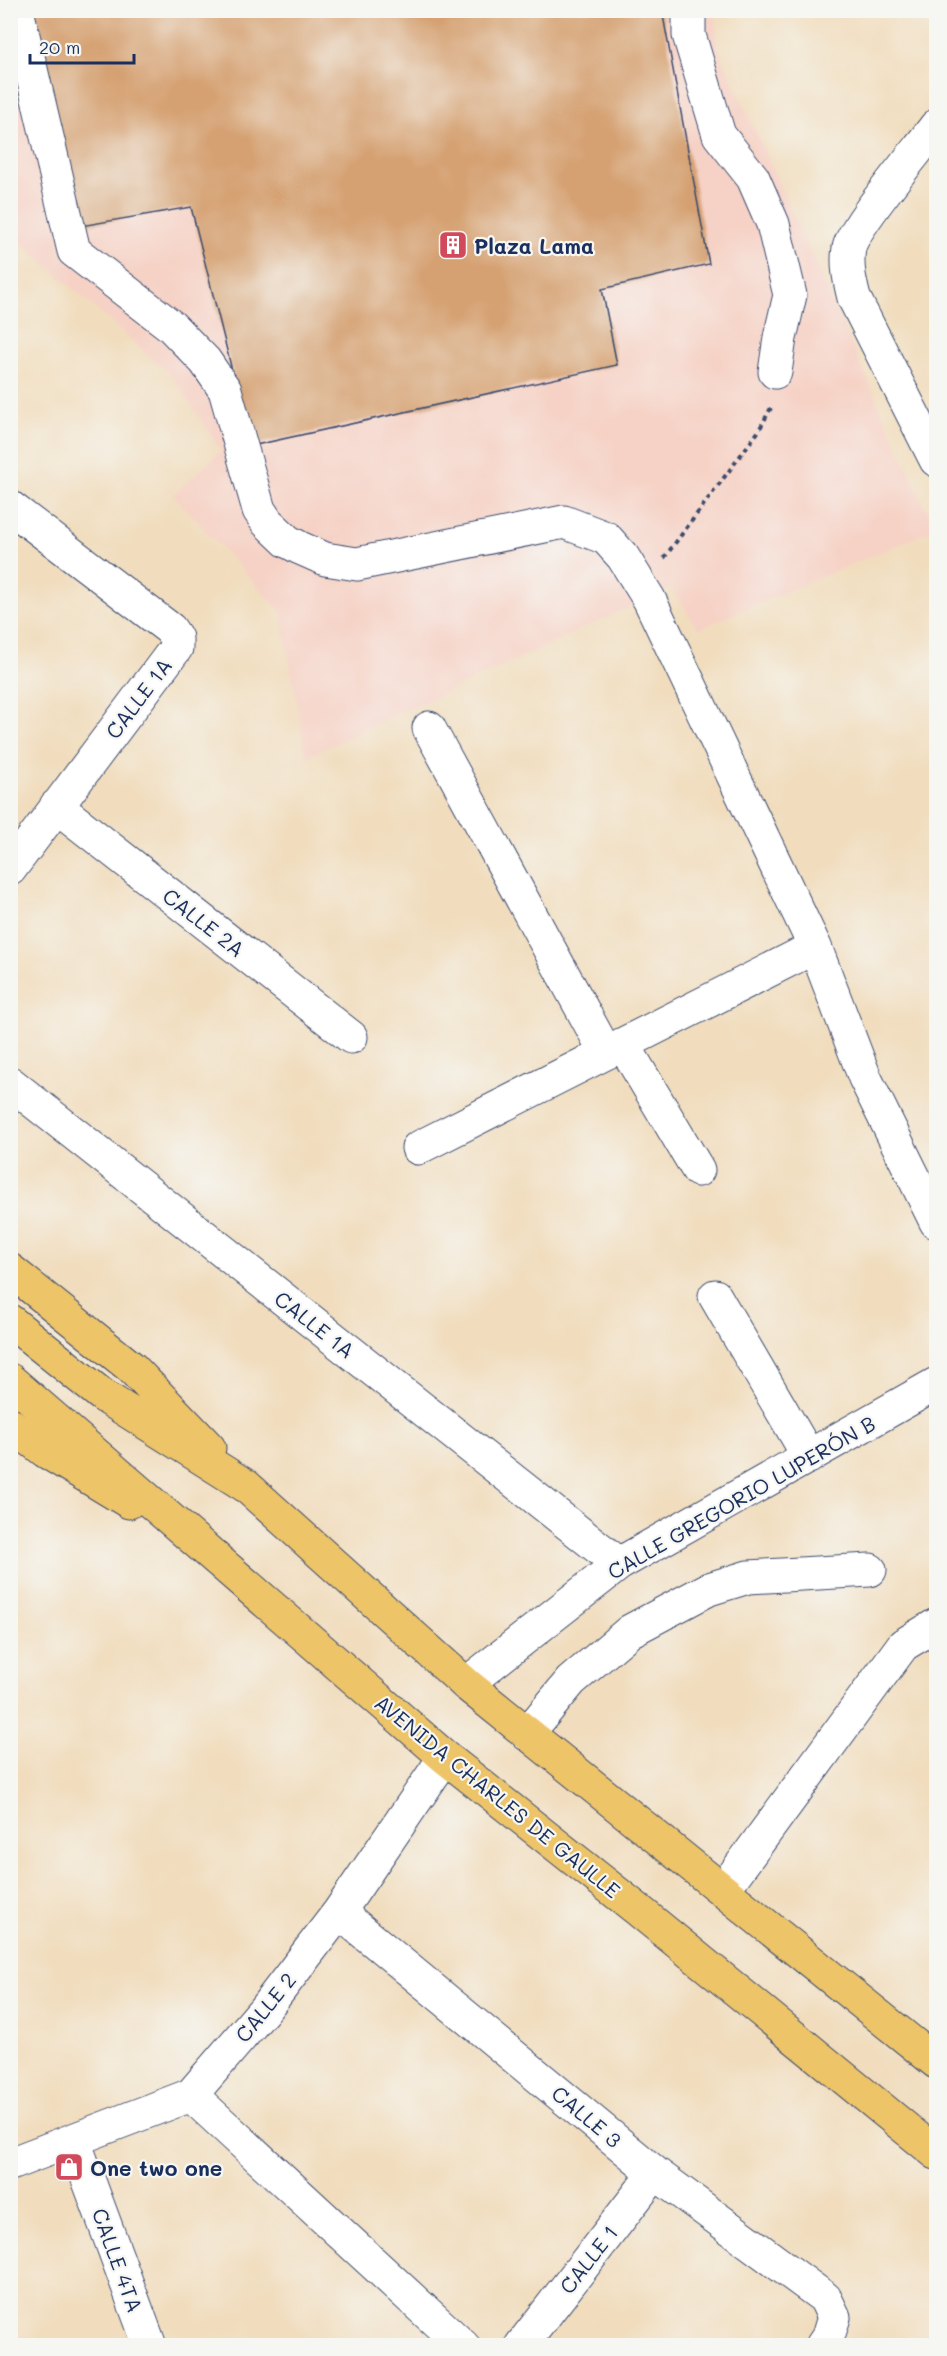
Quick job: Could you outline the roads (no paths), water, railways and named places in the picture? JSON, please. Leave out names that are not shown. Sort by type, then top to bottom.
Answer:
[{"type":"main road","points":[[10,1270],[132,1368],[246,1486],[466,1684],[936,2062]]},
{"type":"main road","points":[[10,1321],[102,1395],[246,1486]]},
{"type":"main road","name":"AVENIDA CHARLES DE GAULLE","points":[[10,1380],[69,1428],[192,1540],[445,1757],[936,2153]]},
{"type":"main road","points":[[10,1424],[45,1451],[192,1540]]},
{"type":"street","points":[[17,10],[74,251],[171,326],[205,361],[225,390],[259,510],[276,533],[294,545],[325,559],[357,564],[564,522],[606,538],[623,557],[646,593],[815,947],[865,1078],[936,1222]]},
{"type":"street","points":[[689,10],[689,35],[719,135],[753,178],[773,224],[788,285],[790,295],[775,372]]},
{"type":"street","points":[[936,126],[870,213],[849,246],[848,272],[854,298],[936,460]]},
{"type":"street","name":"CALLE 1A","points":[[10,507],[170,629],[176,638],[176,648],[10,869]]},
{"type":"street","points":[[429,728],[614,1048],[698,1170]]},
{"type":"street","name":"CALLE 2A","points":[[56,806],[351,1037]]},
{"type":"street","points":[[418,1148],[815,947]]},
{"type":"street","name":"CALLE 1A","points":[[10,1083],[619,1564]]},
{"type":"street","points":[[715,1296],[809,1457]]},
{"type":"street","name":"CALLE GREGORIO LUPERÓN B","points":[[466,1684],[619,1564],[936,1384]]},
{"type":"street","points":[[527,1734],[571,1681],[630,1631],[709,1589],[748,1577],[870,1570]]},
{"type":"street","points":[[723,1890],[903,1646],[936,1624]]},
{"type":"street","name":"CALLE 2","points":[[10,2164],[74,2142],[191,2096],[264,2010],[339,1912],[445,1757]]},
{"type":"street","name":"CALLE 3","points":[[339,1912],[655,2173],[825,2298],[828,2331]]},
{"type":"street","points":[[191,2096],[463,2346]]},
{"type":"street","name":"CALLE 4TA","points":[[74,2142],[150,2346]]},
{"type":"street","name":"CALLE 1","points":[[520,2346],[655,2173]]},
{"type":"place","name":"Plaza Lama","points":[[453,245]]},
{"type":"place","name":"One two one","points":[[69,2167]]}]
